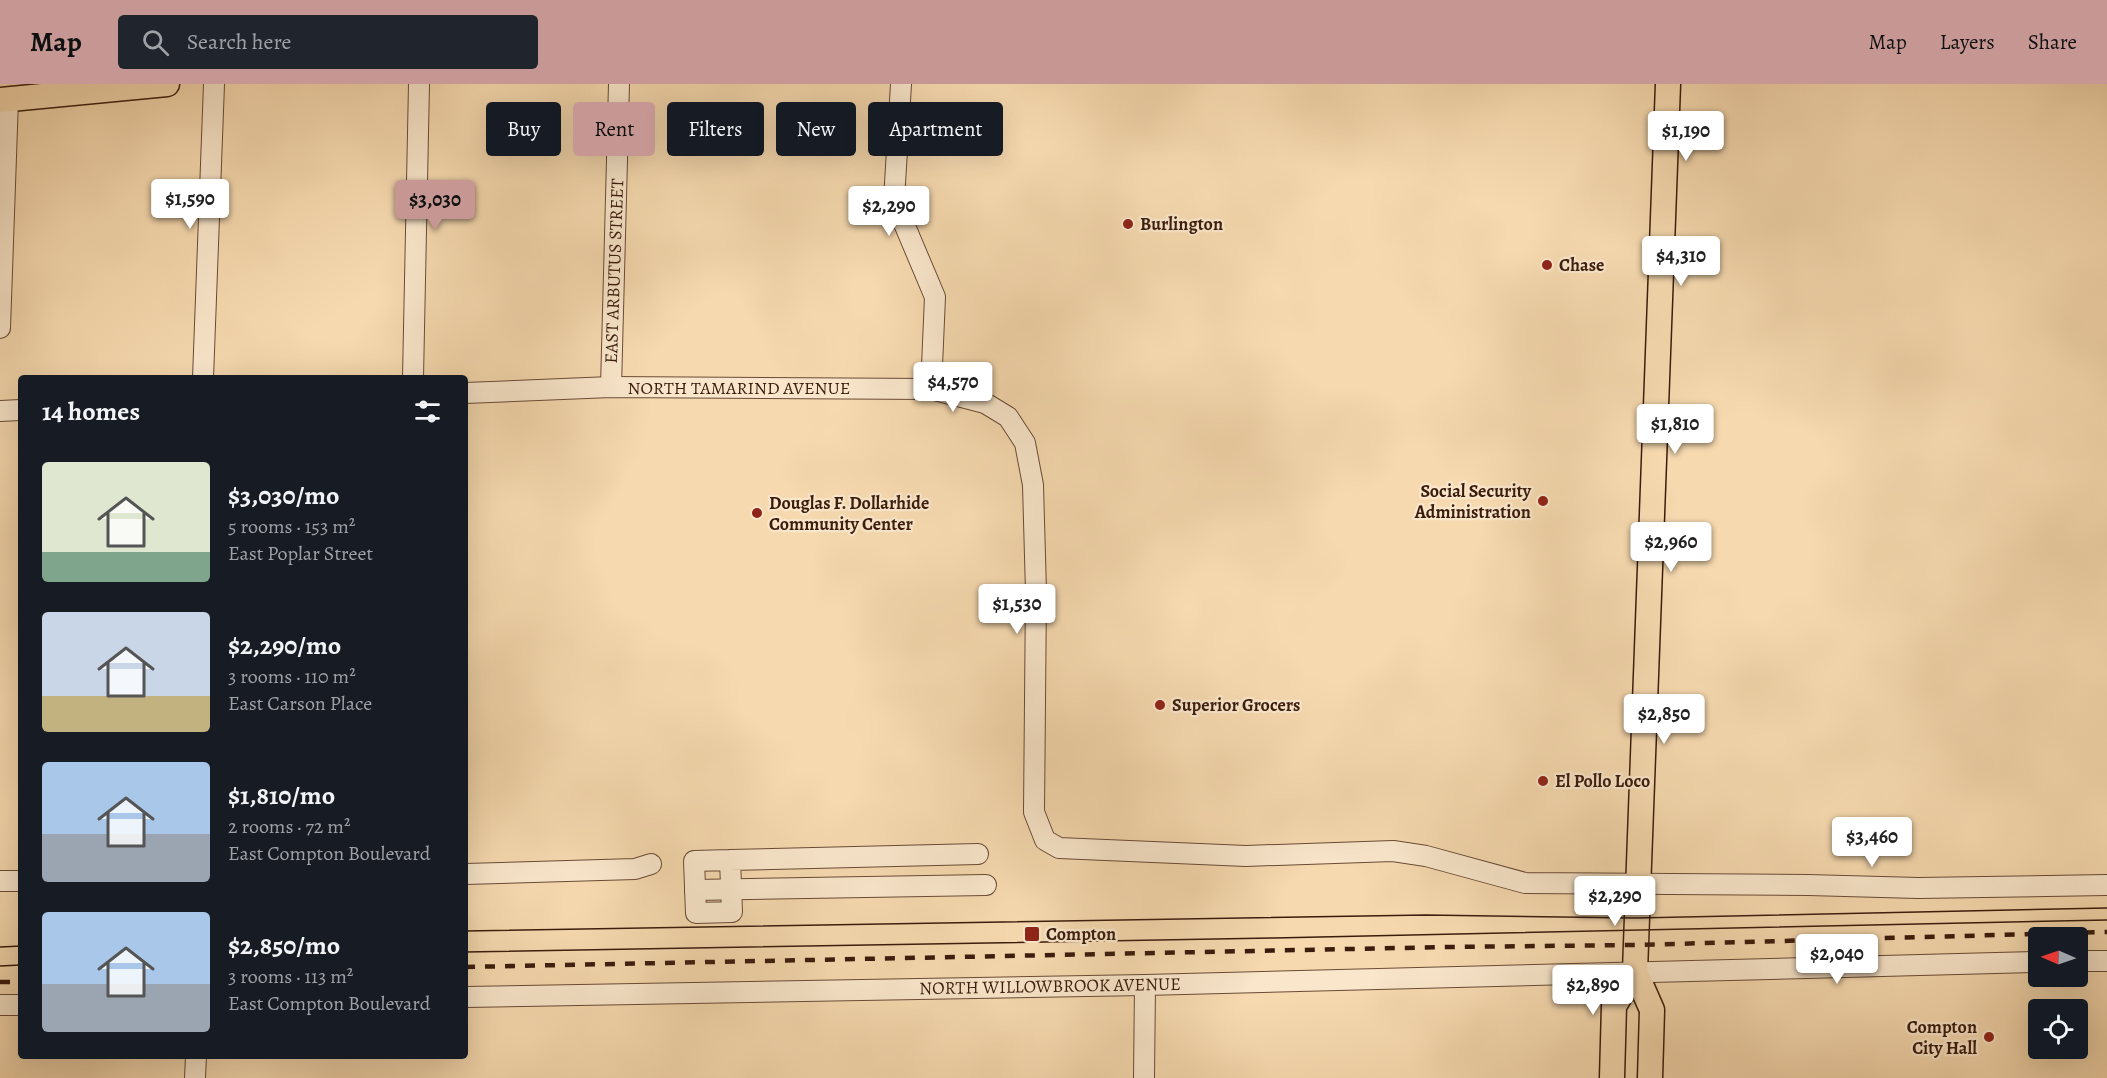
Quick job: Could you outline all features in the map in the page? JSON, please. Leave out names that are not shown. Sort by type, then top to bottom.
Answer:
[{"type":"main road","points":[[4,100],[167,84]]},
{"type":"main road","points":[[1650,1078],[1652,1010],[1635,971],[1668,84]]},
{"type":"main road","points":[[1612,1078],[1614,1006],[1635,971]]},
{"type":"street","points":[[203,375],[214,84]]},
{"type":"street","points":[[413,375],[419,84]]},
{"type":"street","name":"EAST ARBUTUS STREET","points":[[611,387],[619,84]]},
{"type":"street","points":[[901,84],[894,200],[935,297],[931,389]]},
{"type":"street","points":[[0,328],[4,100]]},
{"type":"street","name":"NORTH TAMARIND AVENUE","points":[[468,393],[611,387],[931,389],[985,403],[1008,417],[1025,443],[1033,485],[1036,592],[1034,812],[1045,840],[1059,848],[1246,856],[1393,851],[1426,856],[1525,883],[1637,885]]},
{"type":"street","points":[[0,411],[18,410]]},
{"type":"street","points":[[730,860],[732,912],[696,913],[694,861],[730,860],[978,854]]},
{"type":"street","points":[[468,874],[635,870],[651,864]]},
{"type":"street","points":[[0,881],[18,881]]},
{"type":"street","points":[[731,889],[986,885]]},
{"type":"street","points":[[1637,885],[1808,885],[1918,888],[2107,885]]},
{"type":"street","points":[[2088,961],[2107,961]]},
{"type":"street","name":"NORTH WILLOWBROOK AVENUE","points":[[468,997],[1145,985],[2028,962]]},
{"type":"street","points":[[1143,1078],[1145,985]]},
{"type":"street","points":[[0,1005],[18,1005]]},
{"type":"street","points":[[195,1078],[196,1059]]},
{"type":"tram line","points":[[468,931],[1426,915],[1636,918],[2107,908]]},
{"type":"tram line","points":[[468,952],[2107,920]]},
{"type":"tram line","points":[[0,947],[18,946]]},
{"type":"tram line","points":[[0,966],[18,965]]},
{"type":"railway","points":[[468,967],[1635,945],[2107,932]]},
{"type":"railway","points":[[0,982],[18,982]]},
{"type":"place","name":"Burlington","points":[[1128,224]]},
{"type":"place","name":"Chase","points":[[1547,265]]},
{"type":"place","name":"Social Security Administration","points":[[1543,501]]},
{"type":"place","name":"Douglas F. Dollarhide Community Center","points":[[757,513]]},
{"type":"place","name":"Superior Grocers","points":[[1160,705]]},
{"type":"place","name":"El Pollo Loco","points":[[1543,781]]},
{"type":"place","name":"Compton","points":[[1032,934]]},
{"type":"place","name":"Compton City Hall","points":[[1989,1037]]}]
